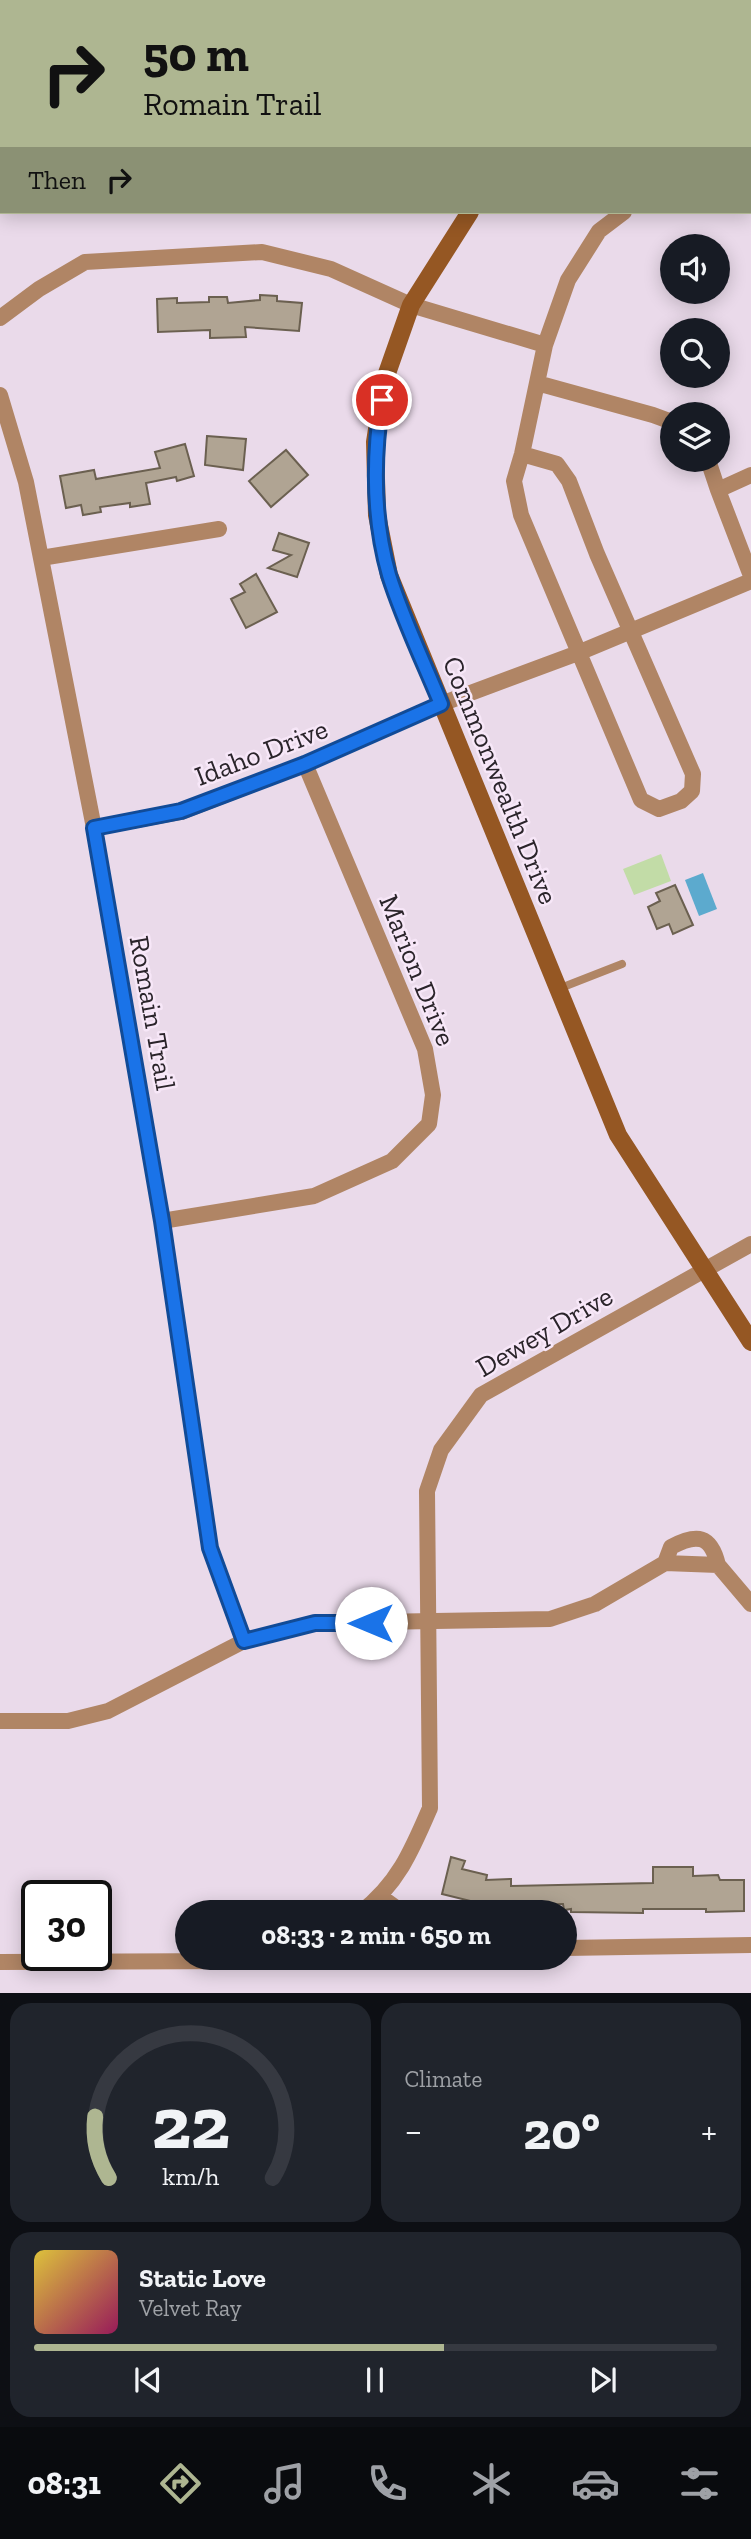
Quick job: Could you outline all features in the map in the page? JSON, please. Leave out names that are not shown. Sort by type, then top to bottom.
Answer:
[{"type":"street","name":"Commonwealth Drive","points":[[469,214],[411,305],[385,379],[375,442],[377,515],[389,575],[618,1135],[751,1342]]},
{"type":"street","points":[[522,454],[557,464],[569,481],[693,774],[692,791],[681,801],[659,809],[641,800],[521,514],[514,481],[545,345],[568,280],[599,231],[621,214]]},
{"type":"street","points":[[0,318],[39,289],[85,262],[262,252],[331,269],[411,305],[545,345]]},
{"type":"street","points":[[537,383],[660,418]]},
{"type":"street","name":"Romain Trail","points":[[0,396],[26,482],[94,828],[162,1221],[210,1548],[244,1641]]},
{"type":"street","points":[[712,472],[751,576]]},
{"type":"street","points":[[718,490],[751,475]]},
{"type":"street","points":[[41,558],[219,529]]},
{"type":"street","name":"Idaho Drive","points":[[94,828],[181,811],[305,764],[441,704],[578,653],[751,582]]},
{"type":"street","name":"Marion Drive","points":[[162,1221],[314,1196],[392,1161],[429,1124],[433,1095],[425,1049],[305,764]]},
{"type":"street","name":"Dewey Drive","points":[[377,1900],[410,1855],[430,1808],[427,1491],[441,1450],[481,1395],[751,1244]]},
{"type":"street","points":[[665,1563],[671,1547],[688,1538],[706,1540],[715,1549],[718,1565],[751,1604]]},
{"type":"street","points":[[0,1721],[68,1721],[108,1711],[244,1641],[315,1623],[550,1619],[595,1604],[665,1563],[718,1565]]},
{"type":"street","points":[[381,1897],[385,1900]]},
{"type":"street","points":[[577,1948],[751,1945]]},
{"type":"street","points":[[0,1962],[175,1961]]},
{"type":"lane","points":[[558,989],[622,964]]},
{"type":"green space","points":[[661,854],[671,881],[634,895],[623,869]]},
{"type":"water","points":[[703,873],[717,909],[699,916],[685,880]]},
{"type":"building","points":[[260,295],[277,296],[277,301],[302,303],[299,331],[245,327],[246,337],[210,338],[210,330],[158,332],[157,299],[177,298],[177,303],[209,302],[209,297],[227,297],[228,303],[260,300]]},
{"type":"building","points":[[207,436],[246,439],[243,470],[205,465]]},
{"type":"building","points":[[185,444],[194,476],[177,481],[176,477],[146,483],[150,504],[130,507],[130,503],[100,507],[101,512],[83,515],[81,505],[66,508],[60,476],[94,470],[96,479],[160,468],[155,452]]},
{"type":"building","points":[[286,450],[308,475],[271,507],[249,481]]},
{"type":"building","points":[[279,533],[309,543],[297,577],[268,568],[291,555],[273,550]]},
{"type":"building","points":[[256,574],[277,612],[246,628],[231,599],[245,592],[240,584]]},
{"type":"building","points":[[675,885],[693,925],[673,934],[669,924],[657,929],[648,907],[660,901],[656,893]]},
{"type":"building","points":[[451,1857],[465,1861],[462,1869],[487,1875],[486,1880],[511,1879],[511,1886],[653,1883],[653,1867],[693,1867],[693,1876],[718,1875],[720,1880],[744,1880],[744,1911],[643,1909],[643,1913],[577,1912],[577,1900],[466,1900],[442,1894]]},
{"type":"route","points":[[371,1623],[315,1623],[244,1641],[210,1548],[162,1221],[94,828],[181,811],[305,764],[441,704],[389,575],[377,515],[375,442],[382,400]]}]
